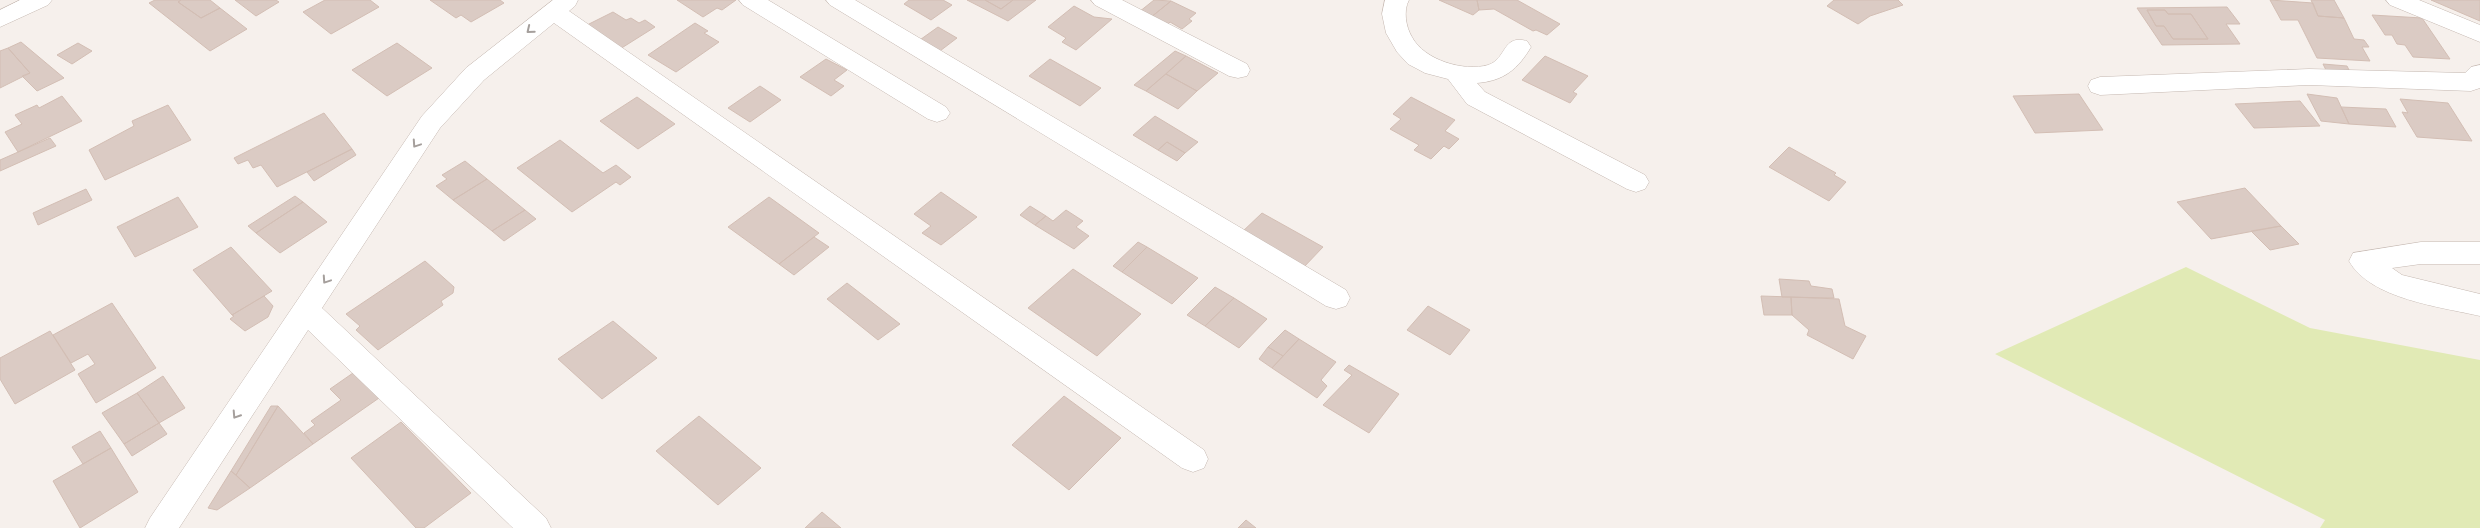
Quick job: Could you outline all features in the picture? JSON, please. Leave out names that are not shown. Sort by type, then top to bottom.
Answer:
[{"type":"street","points":[[0,19],[40,0]]},
{"type":"street","points":[[751,0],[937,113]]},
{"type":"street","points":[[838,0],[1336,298]]},
{"type":"street","points":[[1103,0],[1238,70]]},
{"type":"street","points":[[1397,0],[1395,4],[1395,19],[1398,34],[1407,48],[1418,59],[1456,73],[1482,74],[1499,69],[1519,47]]},
{"type":"street","points":[[2398,0],[2480,34]]},
{"type":"street","points":[[161,528],[431,122],[475,74],[561,6],[1193,459]]},
{"type":"street","points":[[1456,73],[1476,98],[1636,182]]},
{"type":"street","points":[[2100,86],[2309,77],[2471,82],[2480,73]]},
{"type":"street","points":[[2480,253],[2421,253],[2363,261],[2394,284],[2480,305]]},
{"type":"street","points":[[306,310],[534,528]]},
{"type":"green space","points":[[2186,267],[2310,328],[2480,360],[2480,528],[2320,528],[2325,520],[1995,354]]},
{"type":"building","points":[[155,0],[181,0],[178,2],[201,18],[220,8],[247,29],[210,51],[149,3]]},
{"type":"building","points":[[181,0],[210,0],[220,8],[201,18],[178,2]]},
{"type":"building","points":[[235,0],[276,0],[279,2],[256,16]]},
{"type":"building","points":[[325,0],[370,0],[379,7],[331,34],[303,12]]},
{"type":"building","points":[[430,0],[500,0],[504,3],[471,22],[461,15],[456,18]]},
{"type":"building","points":[[677,0],[736,0],[722,10],[717,8],[703,17]]},
{"type":"building","points":[[909,0],[943,0],[952,5],[931,20],[904,4]]},
{"type":"building","points":[[967,0],[985,0],[1001,9],[1013,0],[1036,0],[1008,21]]},
{"type":"building","points":[[985,0],[1013,0],[1001,9]]},
{"type":"building","points":[[1154,0],[1171,1],[1150,18],[1139,12]]},
{"type":"building","points":[[1439,0],[1477,0],[1479,10],[1473,15]]},
{"type":"building","points":[[1477,0],[1517,0],[1560,24],[1547,35],[1536,30],[1533,31],[1494,9],[1479,10]]},
{"type":"building","points":[[1834,0],[1898,0],[1903,5],[1870,16],[1858,24],[1827,6]]},
{"type":"building","points":[[2270,0],[2313,3],[2318,16],[2344,18],[2354,39],[2364,40],[2369,47],[2362,47],[2370,61],[2317,58],[2298,20],[2281,20]]},
{"type":"building","points":[[2311,0],[2334,0],[2344,18],[2318,16]]},
{"type":"building","points":[[2431,0],[2480,0],[2480,21]]},
{"type":"building","points":[[1171,1],[1196,13],[1189,19],[1192,21],[1182,29],[1170,22],[1166,26],[1150,18]]},
{"type":"building","points":[[1074,6],[1094,17],[1112,19],[1076,50],[1062,42],[1066,38],[1048,27]]},
{"type":"building","points":[[2227,7],[2240,24],[2226,24],[2240,44],[2162,45],[2137,8]],"holes":[[[2147,10],[2165,10],[2168,14],[2191,14],[2208,39],[2173,39],[2164,26],[2156,26]]]},
{"type":"building","points":[[2147,10],[2165,10],[2168,14],[2191,14],[2208,39],[2173,39],[2164,26],[2156,26]]},
{"type":"building","points":[[613,12],[626,20],[631,18],[639,23],[645,20],[655,27],[620,49],[585,26]]},
{"type":"building","points":[[2372,15],[2422,18],[2450,59],[2413,57],[2405,45],[2397,44],[2392,35],[2385,35]]},
{"type":"building","points":[[695,23],[708,31],[704,33],[719,42],[676,72],[648,55]]},
{"type":"building","points":[[938,27],[957,38],[936,54],[917,42]]},
{"type":"building","points":[[21,42],[64,78],[37,91],[22,76],[30,73],[8,48]]},
{"type":"building","points":[[78,43],[92,51],[72,64],[57,55]]},
{"type":"building","points":[[397,43],[432,68],[387,96],[352,70]]},
{"type":"building","points":[[8,48],[30,73],[0,88],[0,51]]},
{"type":"building","points":[[1175,51],[1186,56],[1146,91],[1134,85]]},
{"type":"building","points":[[1186,56],[1218,73],[1197,91],[1166,74]]},
{"type":"building","points":[[1545,56],[1588,76],[1573,92],[1577,94],[1570,103],[1522,80]]},
{"type":"building","points":[[826,59],[847,70],[834,80],[844,86],[831,96],[800,77]]},
{"type":"building","points":[[1050,59],[1101,88],[1080,106],[1029,76]]},
{"type":"building","points":[[2323,64],[2347,66],[2352,76],[2328,74]]},
{"type":"building","points":[[1166,74],[1197,91],[1178,109],[1146,91]]},
{"type":"building","points":[[760,86],[781,100],[750,122],[728,108]]},
{"type":"building","points":[[2079,94],[2103,130],[2035,133],[2013,96]]},
{"type":"building","points":[[2307,94],[2337,98],[2349,124],[2321,121]]},
{"type":"building","points":[[62,96],[82,121],[18,152],[5,132],[22,124],[15,115],[37,105],[39,108]]},
{"type":"building","points":[[637,97],[675,124],[638,149],[600,121]]},
{"type":"building","points":[[1411,97],[1455,120],[1445,131],[1459,139],[1449,149],[1444,146],[1431,159],[1414,150],[1419,145],[1390,129],[1401,119],[1393,114]]},
{"type":"building","points":[[2400,99],[2448,103],[2472,141],[2417,137],[2402,112],[2408,113]]},
{"type":"building","points":[[2300,101],[2320,126],[2254,128],[2235,104]]},
{"type":"building","points":[[168,105],[191,140],[105,180],[89,150],[134,126],[132,121]]},
{"type":"building","points":[[2341,107],[2386,109],[2396,127],[2349,124]]},
{"type":"building","points":[[324,113],[352,149],[277,187],[261,165],[253,168],[248,160],[238,164],[234,158]]},
{"type":"building","points":[[1155,116],[1198,142],[1185,153],[1167,142],[1158,150],[1133,135]]},
{"type":"building","points":[[50,138],[56,146],[0,171],[0,160]]},
{"type":"building","points":[[560,140],[603,173],[616,165],[631,177],[620,185],[616,182],[572,212],[517,168]]},
{"type":"building","points":[[1167,142],[1185,153],[1177,161],[1158,150]]},
{"type":"building","points":[[1789,147],[1836,173],[1834,175],[1846,182],[1829,201],[1769,167]]},
{"type":"building","points":[[352,149],[356,155],[314,181],[307,172]]},
{"type":"building","points":[[465,161],[487,179],[453,200],[436,186],[447,179],[442,175]]},
{"type":"building","points":[[487,179],[525,210],[492,231],[453,200]]},
{"type":"building","points":[[2245,188],[2281,226],[2211,239],[2177,202]]},
{"type":"building","points":[[86,189],[92,200],[38,225],[33,213]]},
{"type":"building","points":[[941,192],[977,217],[941,245],[922,233],[931,226],[914,214]]},
{"type":"building","points":[[295,196],[303,202],[256,233],[248,226]]},
{"type":"building","points":[[178,197],[198,227],[135,257],[117,227]]},
{"type":"building","points":[[769,197],[819,233],[779,264],[728,227]]},
{"type":"building","points":[[303,202],[327,222],[280,253],[256,233]]},
{"type":"building","points":[[1030,206],[1046,216],[1035,225],[1020,215]]},
{"type":"building","points":[[525,210],[536,219],[504,241],[492,231]]},
{"type":"building","points":[[1066,210],[1083,221],[1076,227],[1089,236],[1074,249],[1035,225],[1046,216],[1053,221]]},
{"type":"building","points":[[1262,213],[1323,247],[1303,268],[1241,233]]},
{"type":"building","points":[[2281,226],[2299,244],[2270,250],[2251,231]]},
{"type":"building","points":[[814,237],[829,247],[794,275],[779,264]]},
{"type":"building","points":[[1138,242],[1147,247],[1122,272],[1113,266]]},
{"type":"building","points":[[231,247],[272,291],[232,315],[193,270]]},
{"type":"building","points":[[1147,247],[1198,278],[1172,304],[1122,272]]},
{"type":"building","points":[[425,261],[454,287],[453,293],[441,301],[443,305],[378,350],[356,330],[360,326],[346,314]]},
{"type":"building","points":[[1073,269],[1141,314],[1097,356],[1028,308]]},
{"type":"building","points":[[1779,279],[1809,281],[1811,286],[1832,289],[1834,298],[1782,297]]},
{"type":"building","points":[[847,283],[900,324],[878,340],[827,299]]},
{"type":"building","points":[[1215,287],[1234,298],[1205,326],[1187,315]]},
{"type":"building","points":[[264,296],[273,306],[268,317],[245,331],[230,319],[234,316],[232,315]]},
{"type":"building","points":[[1761,296],[1791,297],[1792,315],[1764,315]]},
{"type":"building","points":[[1791,297],[1839,299],[1845,326],[1866,336],[1853,359],[1807,335],[1809,330],[1792,315]]},
{"type":"building","points":[[1234,298],[1267,319],[1239,348],[1205,326]]},
{"type":"building","points":[[112,303],[156,368],[96,403],[78,374],[95,364],[88,354],[71,363],[53,335]]},
{"type":"building","points":[[1428,306],[1470,330],[1450,355],[1407,330]]},
{"type":"building","points":[[613,321],[657,358],[602,399],[558,359]]},
{"type":"building","points":[[1285,330],[1299,339],[1283,356],[1268,347]]},
{"type":"building","points":[[50,331],[75,370],[15,404],[0,379],[0,358]]},
{"type":"building","points":[[1299,339],[1336,362],[1321,380],[1327,386],[1317,398],[1272,368]]},
{"type":"building","points":[[1268,347],[1283,356],[1272,368],[1259,359]]},
{"type":"building","points":[[1349,365],[1399,394],[1369,433],[1323,405],[1352,375],[1344,370]]},
{"type":"building","points":[[353,373],[379,398],[313,444],[304,433],[315,425],[311,421],[341,400],[330,389]]},
{"type":"building","points":[[163,376],[185,408],[159,423],[137,393]]},
{"type":"building","points":[[137,393],[159,423],[124,444],[102,413]]},
{"type":"building","points":[[1064,396],[1121,438],[1069,490],[1012,445]]},
{"type":"building","points":[[271,406],[278,406],[236,475],[231,471]]},
{"type":"building","points":[[278,406],[313,444],[250,488],[236,475]]},
{"type":"building","points":[[699,416],[761,468],[718,505],[656,451]]},
{"type":"building","points":[[401,422],[471,493],[424,528],[416,528],[351,458]]},
{"type":"building","points":[[159,423],[167,434],[132,456],[124,444]]},
{"type":"building","points":[[100,431],[111,448],[83,464],[72,447]]},
{"type":"building","points":[[111,448],[138,492],[80,528],[53,481]]},
{"type":"building","points":[[231,471],[250,488],[217,510],[208,508]]},
{"type":"building","points":[[822,512],[841,528],[805,528]]},
{"type":"building","points":[[1246,520],[1256,528],[1238,528]]}]
